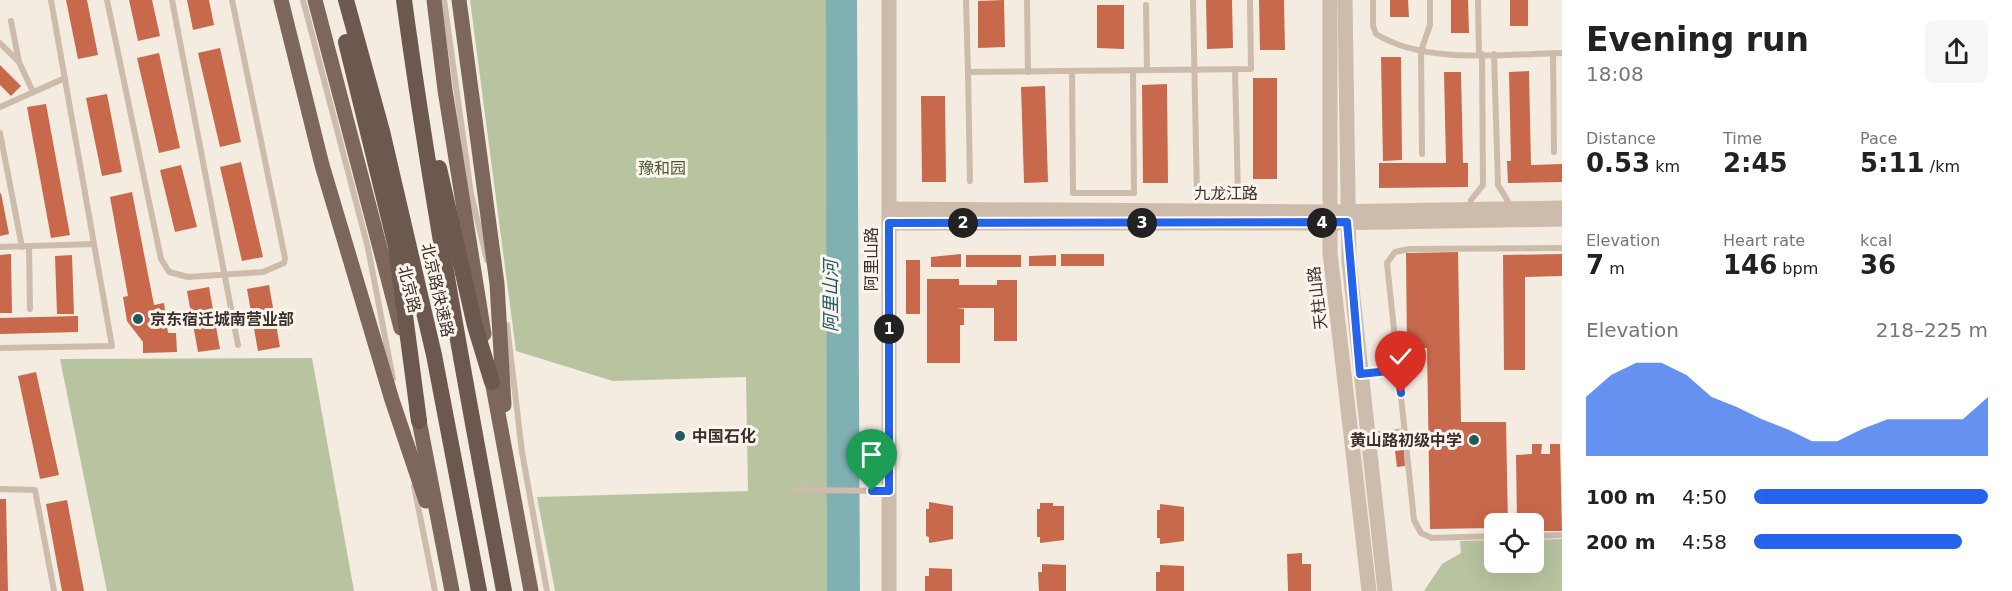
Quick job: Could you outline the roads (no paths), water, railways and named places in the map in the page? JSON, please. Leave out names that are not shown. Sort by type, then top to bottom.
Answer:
[{"type":"highway","points":[[336,0],[396,247],[419,421]]},
{"type":"highway","name":"北京路快速路","points":[[346,0],[382,131],[435,362],[479,591]]},
{"type":"highway","name":"北京路快速路","points":[[404,0],[422,132],[460,356],[504,591]]},
{"type":"highway","points":[[411,0],[447,208],[475,326],[492,382]]},
{"type":"main road","points":[[281,0],[322,165],[404,435],[446,564]]},
{"type":"main road","name":"北京路","points":[[315,0],[402,333],[452,591]]},
{"type":"main road","points":[[434,0],[445,90],[492,382],[531,591]]},
{"type":"main road","points":[[459,0],[498,304],[508,471]]},
{"type":"street","name":"阿里山路","points":[[889,0],[889,591]]},
{"type":"street","name":"天柱山路","points":[[1330,0],[1330,253],[1369,591]]},
{"type":"street","points":[[1345,0],[1347,217],[1360,374],[1385,591]]},
{"type":"street","name":"九龙江路","points":[[1470,215],[1512,209],[1562,208]]},
{"type":"street","name":"九龙江路","points":[[889,216],[1470,215],[1562,219]]},
{"type":"lane","points":[[0,348],[112,346],[51,0]]},
{"type":"lane","points":[[107,0],[165,268],[175,275],[188,277],[263,272],[284,263],[285,258],[232,0]]},
{"type":"lane","points":[[172,0],[238,345]]},
{"type":"lane","points":[[303,0],[368,248],[435,591]]},
{"type":"lane","points":[[444,0],[471,194],[498,304]]},
{"type":"lane","points":[[466,0],[489,170],[522,452],[547,591]]},
{"type":"lane","points":[[966,0],[970,181]]},
{"type":"lane","points":[[1027,0],[1028,72]]},
{"type":"lane","points":[[1193,0],[1197,196],[1238,196],[1235,69]]},
{"type":"lane","points":[[968,72],[1251,69],[1250,0]]},
{"type":"lane","points":[[1372,0],[1373,26],[1376,34],[1421,51],[1480,54],[1562,53]]},
{"type":"lane","points":[[1422,154],[1421,51],[1430,25],[1430,0]]},
{"type":"lane","points":[[1470,215],[1472,200],[1483,185],[1478,0]]},
{"type":"lane","points":[[1146,5],[1147,70]]},
{"type":"lane","points":[[11,21],[19,62],[33,92]]},
{"type":"lane","points":[[0,43],[19,62]]},
{"type":"lane","points":[[1553,53],[1554,152]]},
{"type":"lane","points":[[1494,54],[1498,185],[1512,209]]},
{"type":"lane","points":[[1072,71],[1073,193],[1134,193],[1133,70]]},
{"type":"lane","points":[[0,107],[65,78]]},
{"type":"lane","points":[[0,133],[26,246],[30,309]]},
{"type":"lane","points":[[0,247],[94,244]]},
{"type":"lane","points":[[1484,536],[1432,538],[1418,530],[1414,520],[1387,269],[1389,259],[1395,252],[1409,249],[1562,248]]},
{"type":"lane","points":[[1360,374],[1398,370]]},
{"type":"lane","points":[[1367,435],[1405,431]]},
{"type":"lane","points":[[0,489],[35,490],[54,591]]},
{"type":"lane","points":[[793,490],[889,491]]},
{"type":"lane","points":[[1544,536],[1562,535]]},
{"type":"water","name":"阿里山河","points":[[826,0],[857,0],[860,591],[827,591]]},
{"type":"place","name":"京东宿迁城南营业部","points":[[138,319]]},
{"type":"place","name":"中国石化","points":[[680,436]]},
{"type":"place","name":"黄山路初级中学","points":[[1474,440]]},
{"type":"park label","name":"豫和园","points":[[662,168]]}]
